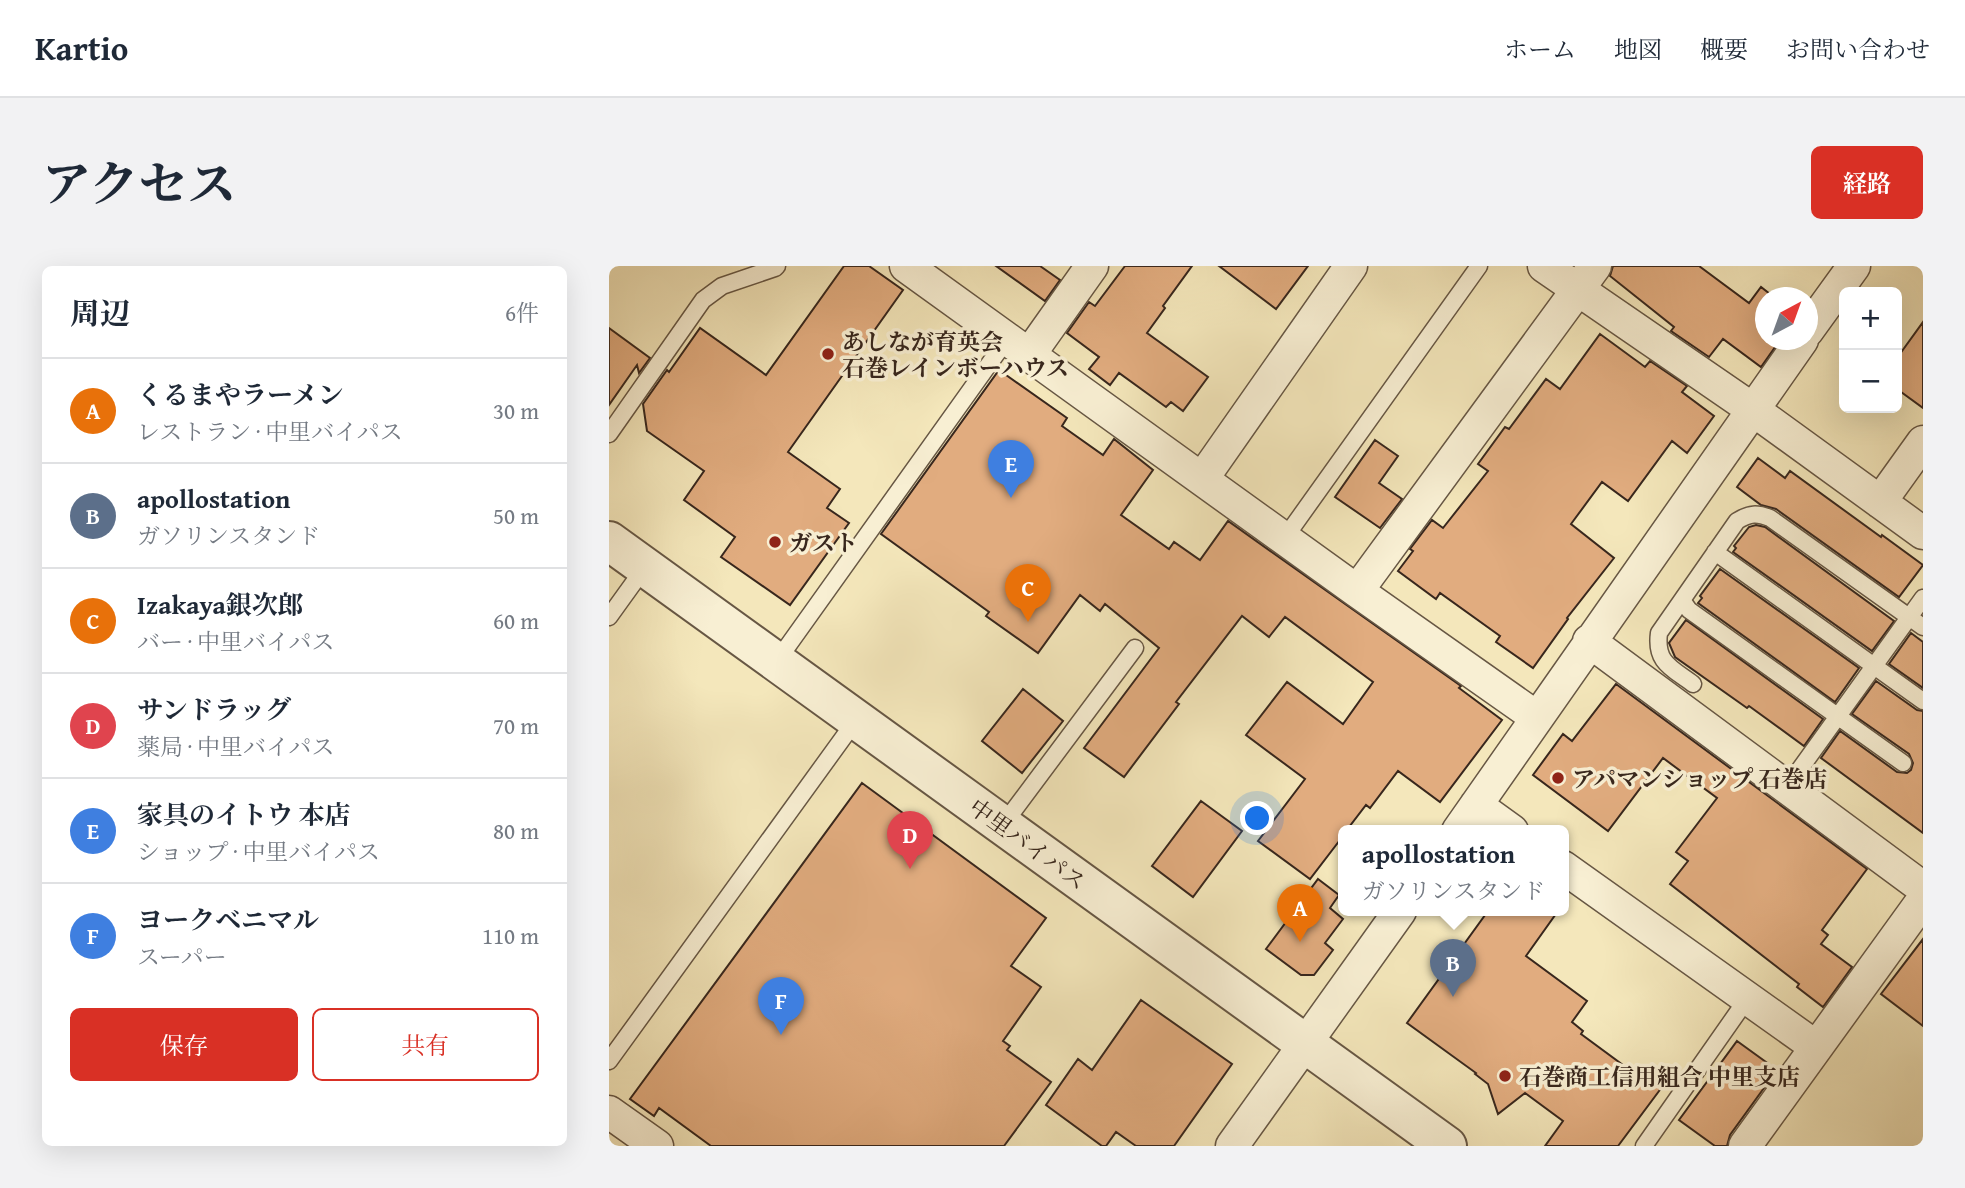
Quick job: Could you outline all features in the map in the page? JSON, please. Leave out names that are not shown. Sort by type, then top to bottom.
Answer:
[{"type":"street","points":[[906,266],[1536,717]]},
{"type":"street","points":[[1018,347],[1092,266]]},
{"type":"street","points":[[1202,479],[1351,266]]},
{"type":"street","points":[[1543,266],[1587,278],[1752,410],[1923,533]]},
{"type":"street","points":[[1818,317],[1854,266]]},
{"type":"street","points":[[1357,591],[1587,278]]},
{"type":"street","points":[[1462,825],[1795,350]]},
{"type":"street","points":[[1880,502],[1923,442]]},
{"type":"street","name":"中里バイパス","points":[[609,541],[1447,1146]]},
{"type":"street","points":[[1589,641],[1923,888]]},
{"type":"street","points":[[1476,805],[1504,825]]},
{"type":"street","points":[[1569,871],[1816,1048]]},
{"type":"street","points":[[1745,1146],[1923,900]]},
{"type":"street","points":[[1232,1146],[1396,916]]},
{"type":"street","points":[[609,1112],[657,1146]]},
{"type":"lane","points":[[609,434],[703,300],[722,286],[776,266]]},
{"type":"lane","points":[[1284,538],[1479,266]]},
{"type":"lane","points":[[776,662],[1018,347]]},
{"type":"lane","points":[[1693,684],[1664,663],[1657,646],[1659,633],[1737,521],[1747,515],[1757,513],[1770,518],[1923,627]]},
{"type":"lane","points":[[1715,552],[1923,701]]},
{"type":"lane","points":[[609,617],[645,567]]},
{"type":"lane","points":[[1787,787],[1923,598]]},
{"type":"lane","points":[[1682,600],[1689,610],[1903,763]]},
{"type":"lane","points":[[1002,826],[1135,648]]},
{"type":"lane","points":[[609,1061],[856,720]]},
{"type":"lane","points":[[1644,1146],[1747,999]]},
{"type":"building","points":[[844,266],[869,266],[903,290],[788,452],[840,489],[827,508],[849,523],[790,605],[721,557],[735,537],[684,500],[704,471],[647,431],[643,404],[700,328],[766,375]]},
{"type":"building","points":[[996,266],[1040,266],[1060,280],[1045,301]]},
{"type":"building","points":[[1125,266],[1192,266],[1147,333],[1208,377],[1183,411],[1171,402],[1166,407],[1119,373],[1110,385],[1089,369],[1099,357],[1067,333],[1089,302],[1095,306]]},
{"type":"building","points":[[1219,266],[1308,266],[1276,309]]},
{"type":"building","points":[[1613,266],[1699,266],[1749,303],[1755,295],[1755,350],[1773,350],[1761,367],[1723,339],[1709,357],[1671,331],[1674,327],[1610,276]]},
{"type":"building","points":[[1923,322],[1923,408],[1902,393],[1902,351]]},
{"type":"building","points":[[609,328],[650,358],[639,373],[637,365],[609,405]]},
{"type":"building","points":[[1600,334],[1645,367],[1650,361],[1687,386],[1682,392],[1714,416],[1687,453],[1672,441],[1628,501],[1602,482],[1571,524],[1614,558],[1567,618],[1533,668],[1496,642],[1500,636],[1440,593],[1436,599],[1398,571],[1413,551],[1410,549],[1432,520],[1443,528],[1488,471],[1478,464],[1505,427],[1509,429],[1546,379],[1560,389]]},
{"type":"building","points":[[999,370],[1067,418],[1062,426],[1103,455],[1114,439],[1153,470],[1121,515],[1169,549],[1174,542],[1200,560],[1228,521],[1461,686],[1459,688],[1502,720],[1440,802],[1398,771],[1370,808],[1366,805],[1351,825],[1338,825],[1338,843],[1310,879],[1258,841],[1305,779],[1246,735],[1287,682],[1343,724],[1373,682],[1285,617],[1269,637],[1242,616],[1176,702],[1179,704],[1124,777],[1084,748],[1159,648],[1105,604],[1100,611],[1080,595],[1038,653],[986,616],[989,612],[881,534]]},
{"type":"building","points":[[1375,440],[1398,456],[1379,483],[1402,499],[1380,528],[1335,497]]},
{"type":"building","points":[[1758,458],[1785,478],[1790,471],[1923,565],[1899,597],[1776,509],[1761,505],[1737,487]]},
{"type":"building","points":[[1749,527],[1765,527],[1894,621],[1872,651],[1733,552],[1736,548],[1734,546]]},
{"type":"building","points":[[1720,569],[1859,668],[1835,702],[1698,603],[1702,598],[1700,596]]},
{"type":"building","points":[[1686,620],[1823,719],[1804,746],[1675,657],[1669,643]]},
{"type":"building","points":[[1911,633],[1923,642],[1923,688],[1889,664]]},
{"type":"building","points":[[1876,681],[1917,710],[1923,711],[1923,833],[1821,758],[1840,731],[1897,772],[1907,773],[1911,770],[1913,763],[1909,754],[1852,714]]},
{"type":"building","points":[[1616,684],[1867,869],[1822,930],[1828,935],[1821,944],[1852,967],[1823,1007],[1797,987],[1799,984],[1670,884],[1688,861],[1676,852],[1717,798],[1663,758],[1608,831],[1533,775],[1563,734],[1572,741]]},
{"type":"building","points":[[1023,689],[1063,721],[1022,773],[982,741]]},
{"type":"building","points":[[862,783],[1046,918],[1011,966],[1041,987],[1003,1041],[1010,1046],[1007,1050],[1051,1082],[1004,1146],[711,1146],[659,1108],[654,1116],[630,1099]]},
{"type":"building","points":[[1201,801],[1242,831],[1193,897],[1152,866]]},
{"type":"building","points":[[1318,879],[1338,894],[1330,908],[1343,919],[1325,943],[1333,950],[1314,975],[1301,975],[1266,949]]},
{"type":"building","points":[[1484,916],[1554,916],[1526,956],[1587,1001],[1572,1022],[1583,1031],[1581,1034],[1638,1076],[1644,1067],[1665,1083],[1618,1146],[1545,1146],[1563,1121],[1525,1093],[1498,1114],[1488,1084],[1407,1023]]},
{"type":"building","points":[[1923,939],[1923,1026],[1881,994]]},
{"type":"building","points":[[1141,1000],[1232,1064],[1174,1146],[1136,1146],[1116,1132],[1106,1146],[1102,1146],[1046,1105],[1078,1059],[1092,1070]]},
{"type":"building","points":[[1737,1041],[1777,1070],[1730,1135],[1727,1146],[1715,1146],[1679,1120]]},
{"type":"place","name":"あしなが育英会 石巻レインボーハウス","points":[[828,354]]},
{"type":"place","name":"家具のイトウ 本店","points":[[1011,498]]},
{"type":"place","name":"ガスト","points":[[775,542]]},
{"type":"place","name":"Izakaya銀次郎","points":[[1028,622]]},
{"type":"place","name":"アパマンショップ 石巻店","points":[[1558,778]]},
{"type":"place","name":"サンドラッグ","points":[[910,869]]},
{"type":"place","name":"くるまやラーメン","points":[[1300,942]]},
{"type":"place","name":"apollostation","points":[[1453,997]]},
{"type":"place","name":"ヨークベニマル","points":[[781,1035]]},
{"type":"place","name":"石巻商工信用組合 中里支店","points":[[1505,1076]]}]
